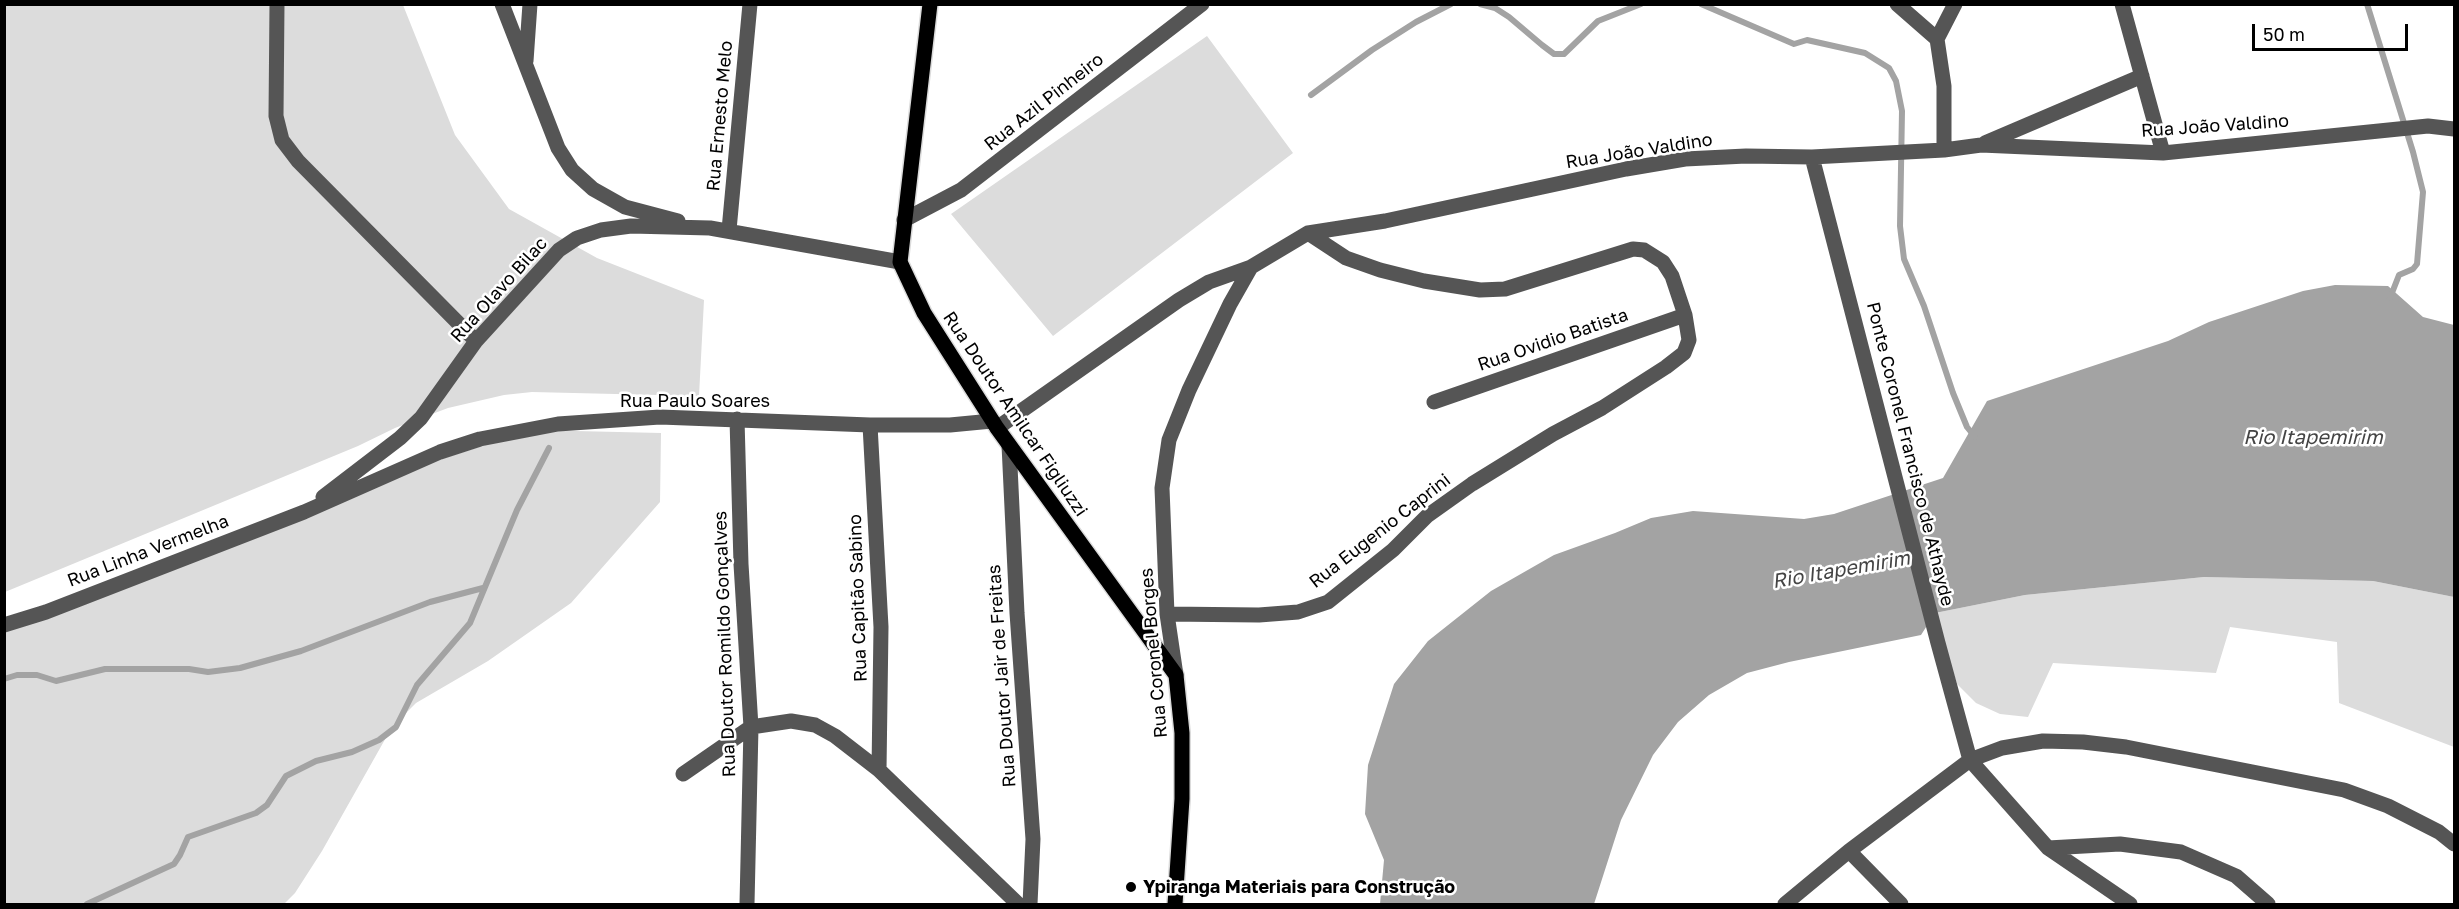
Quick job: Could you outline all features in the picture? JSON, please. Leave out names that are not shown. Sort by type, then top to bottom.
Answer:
[{"type":"main road","points":[[900,262],[930,4]]},
{"type":"main road","name":"Rua Doutor Amilcar Figliuzzi","points":[[900,262],[924,313],[1009,446],[1176,675]]},
{"type":"main road","name":"Rua Coronel Borges","points":[[1175,904],[1178,879],[1182,733],[1176,675]]},
{"type":"street","points":[[277,4],[276,116],[282,140],[298,161],[476,341]]},
{"type":"street","name":"Rua Olavo Bilac","points":[[502,4],[558,148],[572,170],[593,189],[625,207],[710,228]]},
{"type":"street","points":[[527,69],[530,4]]},
{"type":"street","name":"Rua Ernesto Melo","points":[[729,230],[750,4]]},
{"type":"street","name":"Rua Azil Pinheiro","points":[[904,220],[962,190],[1202,4]]},
{"type":"street","points":[[1897,4],[1937,39]]},
{"type":"street","points":[[1944,150],[1944,86],[1937,39],[1955,4]]},
{"type":"street","points":[[2122,4],[2163,153]]},
{"type":"street","name":"Rua João Valdino","points":[[1981,145],[2142,76]]},
{"type":"street","name":"Rua João Valdino","points":[[1308,233],[1385,221],[1626,169],[1685,159],[1746,156],[1812,157],[1944,150],[1981,145],[2163,153],[2418,127],[2453,129]]},
{"type":"street","name":"Ponte Coronel Francisco de Athayde","points":[[1812,157],[1970,760]]},
{"type":"street","name":"Rua Olavo Bilac","points":[[304,512],[400,438],[414,424],[444,387],[476,341],[559,250],[577,238],[601,230],[631,226],[710,228],[900,262]]},
{"type":"street","name":"Rua Eugenio Caprini","points":[[1167,614],[1259,615],[1298,612],[1328,602],[1393,550],[1427,516],[1472,484],[1553,434],[1602,408],[1678,359],[1689,340],[1678,291],[1663,262],[1644,250],[1633,249],[1505,289],[1480,290],[1424,281],[1380,270],[1346,258],[1308,233]]},
{"type":"street","name":"Rua Coronel Borges","points":[[1176,675],[1167,614],[1162,488],[1169,440],[1189,390],[1230,304],[1251,267],[1308,233]]},
{"type":"street","points":[[995,425],[1179,300],[1209,282],[1251,267]]},
{"type":"street","name":"Rua Ovidio Batista","points":[[1434,402],[1685,315]]},
{"type":"street","name":"Rua Paulo Soares","points":[[304,512],[440,452],[480,439],[558,424],[660,417],[870,425],[995,425]]},
{"type":"street","name":"Rua Doutor Romildo Gonçalves","points":[[737,419],[741,564],[751,727],[747,904]]},
{"type":"street","name":"Rua Capitão Sabino","points":[[870,425],[881,627],[879,770]]},
{"type":"street","name":"Rua Doutor Jair de Freitas","points":[[1009,446],[1017,613],[1033,839],[1030,904]]},
{"type":"street","name":"Rua Linha Vermelha","points":[[4,625],[46,612],[304,512]]},
{"type":"street","points":[[683,774],[751,727],[792,721],[815,725],[835,736],[879,770],[1018,904]]},
{"type":"street","points":[[1785,904],[1849,851],[1970,760],[2002,748],[2043,741],[2083,742],[2126,747],[2344,790],[2388,806],[2439,832],[2454,844]]},
{"type":"street","points":[[1970,760],[2048,848],[2130,904]]},
{"type":"street","points":[[2048,848],[2120,844],[2181,852],[2236,876],[2268,904]]},
{"type":"street","points":[[1849,851],[1901,904]]},
{"type":"shaded area","points":[[5,5],[403,5],[455,135],[509,209],[597,258],[704,300],[699,396],[532,392],[504,395],[448,408],[395,428],[358,446],[5,592]]},
{"type":"shaded area","points":[[1207,36],[1293,153],[1053,336],[951,214]]},
{"type":"shaded area","points":[[533,430],[661,433],[660,502],[571,603],[488,661],[416,703],[392,727],[322,851],[295,893],[284,904],[5,904],[5,632],[375,480]]},
{"type":"shaded area","points":[[2204,577],[2373,581],[2454,597],[2454,747],[2339,703],[2337,642],[2230,627],[2216,673],[2053,663],[2028,717],[2000,714],[1976,703],[1957,684],[1935,613],[2025,595]]},
{"type":"water","name":"Rio Itapemirim","points":[[2335,285],[2388,286],[2423,317],[2454,325],[2454,597],[2373,581],[2204,577],[2025,595],[1935,613],[1921,635],[1747,673],[1709,695],[1678,722],[1653,755],[1621,820],[1594,904],[1380,904],[1384,860],[1365,814],[1368,765],[1394,684],[1428,641],[1491,591],[1554,555],[1651,518],[1693,511],[1804,519],[1834,514],[1943,478],[1987,401],[2168,341],[2209,322],[2303,291]]},
{"type":"waterway","points":[[1311,95],[1372,50],[1416,22],[1451,4]]},
{"type":"waterway","points":[[1480,4],[1495,8],[1509,17],[1554,54],[1564,54],[1598,21],[1641,4]]},
{"type":"waterway","points":[[1701,4],[1794,44],[1807,40],[1865,53],[1889,68],[1896,81],[1902,111],[1900,226],[1904,259],[1924,306],[1953,393],[1967,427],[1975,437]]},
{"type":"waterway","points":[[2367,4],[2413,152],[2423,192],[2417,264],[2413,269],[2399,275],[2390,298]]},
{"type":"waterway","points":[[87,904],[174,864],[188,837],[256,813],[267,805],[286,776],[316,761],[352,752],[379,740],[396,727],[417,685],[470,623],[517,510],[549,448]]},
{"type":"waterway","points":[[4,679],[17,675],[37,675],[56,681],[105,669],[189,669],[208,672],[240,668],[301,651],[430,602],[483,588]]},
{"type":"place","name":"Ypiranga Materiais para Construção","points":[[1131,887]]}]
